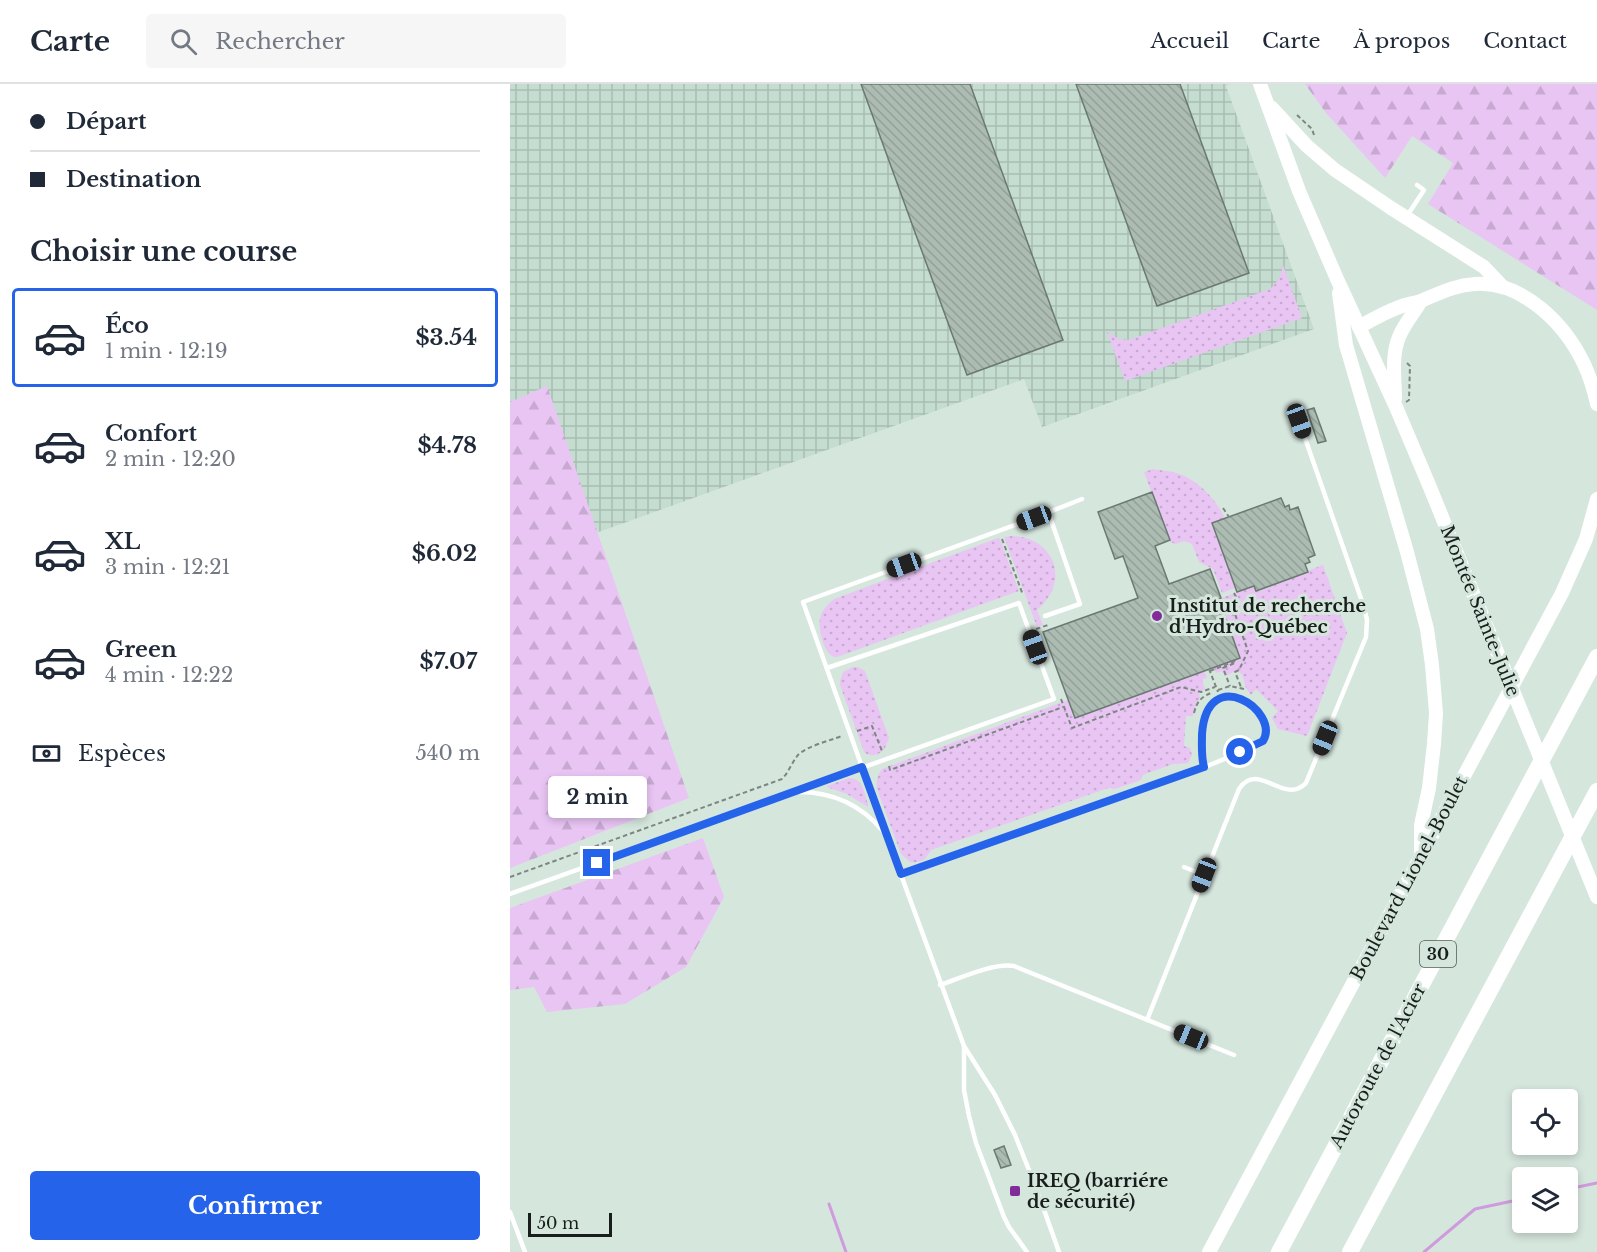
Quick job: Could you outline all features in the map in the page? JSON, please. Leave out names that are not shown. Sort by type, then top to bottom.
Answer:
[{"type":"highway","name":"Autoroute de l'Acier","points":[[1279,1252],[1597,657]]},
{"type":"highway","points":[[1350,1252],[1597,791]]},
{"type":"main road","points":[[1260,84],[1299,191],[1359,327],[1404,305],[1421,301],[1444,290],[1466,284],[1481,283],[1503,287],[1531,301],[1569,339],[1589,377],[1597,404]]},
{"type":"main road","points":[[1266,102],[1319,158],[1406,218],[1484,267],[1503,287]]},
{"type":"main road","points":[[1337,279],[1346,345],[1415,582],[1432,665],[1436,706],[1435,736],[1429,788],[1421,825],[1421,855]]},
{"type":"main road","points":[[1396,407],[1395,348],[1402,330],[1421,301]]},
{"type":"main road","name":"Montée Sainte-Julie","points":[[1359,327],[1396,407],[1597,897]]},
{"type":"main road","name":"Boulevard Lionel-Boulet","points":[[1209,1252],[1567,582],[1586,539],[1597,499]]},
{"type":"lane","points":[[1406,218],[1428,183]]},
{"type":"lane","points":[[1417,185],[1424,190]]},
{"type":"lane","points":[[1147,1020],[1239,789],[1243,783],[1252,779],[1292,790],[1306,783],[1367,632],[1364,607],[1299,421]]},
{"type":"lane","points":[[1059,1252],[1015,1135],[995,1095],[964,1046],[885,834],[803,602],[1082,499]]},
{"type":"lane","points":[[1045,616],[1080,604],[1048,512]]},
{"type":"lane","points":[[510,894],[1054,699],[1019,603],[827,668]]},
{"type":"lane","points":[[901,874],[1204,767],[1263,741],[1267,731],[1266,724],[1246,702],[1228,696],[1213,702],[1209,707],[1203,721],[1204,767]]},
{"type":"lane","points":[[793,792],[817,793],[850,802],[868,815],[885,834]]},
{"type":"lane","points":[[1184,867],[1204,875]]},
{"type":"lane","points":[[940,985],[995,967],[1014,966],[1234,1055]]},
{"type":"lane","points":[[964,1046],[964,1090],[976,1143],[1004,1217],[1027,1252]]},
{"type":"lane","points":[[510,1212],[525,1252]]},
{"type":"path","points":[[1405,362],[1410,366],[1409,400]]},
{"type":"path","points":[[1223,508],[1229,517]]},
{"type":"path","points":[[1002,537],[1025,600]]},
{"type":"path","points":[[1234,593],[1237,599],[1235,614],[1248,651],[1239,670],[1235,672],[1241,687]]},
{"type":"path","points":[[1035,626],[1036,629],[1048,625]]},
{"type":"path","points":[[1218,692],[1210,670],[1235,661],[1223,668],[1230,686]]},
{"type":"path","points":[[1061,697],[1072,728],[1181,687],[1201,692],[1215,687]]},
{"type":"path","points":[[889,766],[891,770],[1064,706]]},
{"type":"path","points":[[857,731],[872,726],[882,752]]},
{"type":"path","points":[[510,877],[782,779],[798,754],[842,736]]},
{"type":"shaded area","points":[[510,84],[1230,84],[1226,86],[1314,329],[1042,427],[1024,379],[510,564]]},
{"type":"green space","points":[[1305,84],[1597,84],[1597,310],[1428,204],[1453,163],[1412,136],[1385,178],[1326,113]]},
{"type":"green space","points":[[1283,265],[1302,318],[1125,381],[1107,332],[1119,339],[1129,340],[1270,289],[1279,278]]},
{"type":"green space","points":[[547,386],[689,798],[510,868],[510,402]]},
{"type":"green space","points":[[1153,469],[1188,478],[1207,493],[1218,506],[1225,519],[1212,524],[1235,588],[1222,593],[1213,569],[1199,562],[1192,544],[1184,541],[1176,544],[1170,542],[1144,472]]},
{"type":"green space","points":[[1004,537],[1027,538],[1039,544],[1048,552],[1053,563],[1055,575],[1053,587],[1047,599],[1037,610],[1043,625],[1037,627]]},
{"type":"green space","points":[[998,538],[1019,591],[840,656],[835,657],[828,652],[822,638],[820,618],[822,612],[834,599]]},
{"type":"green space","points":[[1323,565],[1347,633],[1307,736],[1278,729],[1272,718],[1278,711],[1256,689],[1251,695],[1246,688],[1242,674],[1236,671],[1225,676],[1222,671],[1216,673],[1214,668],[1240,658],[1219,599],[1254,586],[1256,591]]},
{"type":"green space","points":[[853,667],[865,671],[889,738],[884,750],[874,755],[864,752],[840,685],[843,672]]},
{"type":"green space","points":[[1204,671],[1207,677],[1202,680],[1205,690],[1199,693],[1200,698],[1193,716],[1186,716],[1184,746],[1190,748],[1192,755],[1188,763],[1173,764],[1145,774],[1141,780],[1115,789],[1108,788],[931,850],[925,858],[918,862],[910,862],[901,854],[877,789],[877,779],[882,769],[1068,700],[1075,718]]},
{"type":"green space","points":[[849,778],[860,783],[868,807],[847,794],[827,787]]},
{"type":"green space","points":[[703,838],[724,897],[686,967],[625,1004],[547,1012],[534,987],[510,990],[510,908]]},
{"type":"building","points":[[861,84],[970,84],[1063,340],[967,375]]},
{"type":"building","points":[[1076,84],[1180,84],[1249,273],[1157,306]]},
{"type":"building","points":[[1314,408],[1326,441],[1318,443],[1307,410]]},
{"type":"building","name":"Institut de recherche d'Hydro-Québec","points":[[1152,492],[1170,540],[1155,546],[1169,584],[1210,569],[1240,658],[1075,718],[1043,632],[1138,598],[1123,556],[1115,559],[1098,512]]},
{"type":"building","points":[[1281,498],[1285,507],[1289,505],[1290,510],[1298,507],[1315,555],[1308,558],[1310,562],[1305,564],[1308,572],[1256,591],[1254,586],[1237,592],[1212,523]]},
{"type":"building","points":[[1004,1146],[1011,1165],[1001,1168],[994,1150]]},
{"type":"waterway","points":[[1578,1187],[1597,1183]]},
{"type":"waterway","points":[[1424,1252],[1475,1209],[1512,1201]]},
{"type":"waterway","points":[[829,1204],[846,1252]]},
{"type":"place","name":"Institut de recherche d'Hydro-Québec","points":[[1157,616]]},
{"type":"place","name":"IREQ (barriére de sécurité)","points":[[1015,1191]]},
{"type":"route","points":[[597,863],[862,767],[901,874],[1204,767],[1203,721],[1213,702],[1228,696],[1246,702],[1266,724],[1266,737],[1263,741],[1240,752]]}]
